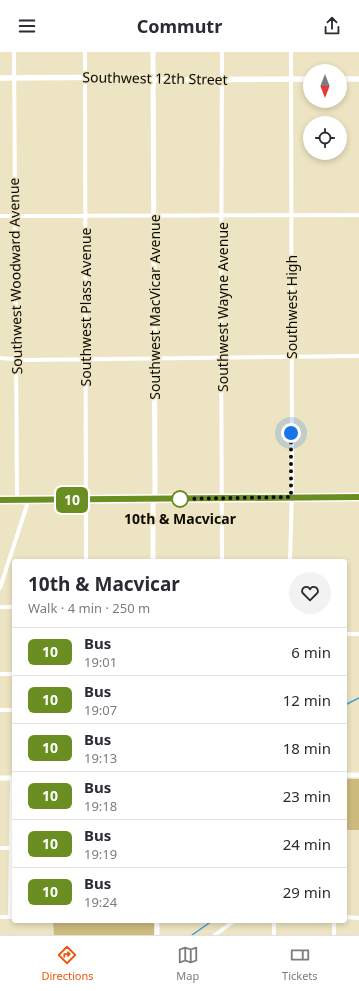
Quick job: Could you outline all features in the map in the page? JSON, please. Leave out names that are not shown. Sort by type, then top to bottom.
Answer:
[{"type":"main road","name":"Southwest 12th Street","points":[[0,78],[141,77],[154,79],[303,79]]},
{"type":"main road","points":[[347,79],[359,79]]},
{"type":"main road","points":[[0,500],[359,497]]},
{"type":"street","name":"Southwest Woodward Avenue","points":[[14,52],[17,500]]},
{"type":"street","name":"Southwest Plass Avenue","points":[[85,52],[86,559]]},
{"type":"street","name":"Southwest MacVicar Avenue","points":[[153,52],[153,559]]},
{"type":"street","name":"Southwest Wayne Avenue","points":[[222,52],[222,559]]},
{"type":"street","name":"Southwest High","points":[[290,559],[291,52]]},
{"type":"street","points":[[0,216],[359,215]]},
{"type":"street","points":[[0,358],[24,360],[85,358],[359,356]]},
{"type":"street","points":[[0,588],[27,505],[27,500]]},
{"type":"street","points":[[0,607],[12,607]]},
{"type":"street","points":[[347,634],[359,634]]},
{"type":"street","points":[[0,674],[12,674]]},
{"type":"street","points":[[0,710],[12,710]]},
{"type":"street","points":[[347,775],[359,775]]},
{"type":"street","points":[[0,778],[12,778]]},
{"type":"street","points":[[0,917],[12,917],[12,813]]},
{"type":"street","points":[[0,848],[11,848]]},
{"type":"street","points":[[347,918],[359,918]]},
{"type":"street","points":[[157,923],[157,935]]},
{"type":"street","points":[[216,935],[231,923]]},
{"type":"street","points":[[274,923],[274,935]]},
{"type":"street","points":[[334,923],[334,935]]},
{"type":"shaded area","points":[[347,779],[359,779],[359,830],[347,830]]},
{"type":"shaded area","points":[[53,923],[154,923],[154,935],[54,935]]},
{"type":"waterway","points":[[347,704],[359,698]]},
{"type":"waterway","points":[[192,935],[209,923]]},
{"type":"bus line","name":"10","points":[[0,500],[359,497]]},
{"type":"place","name":"10th & Macvicar","points":[[180,499]]},
{"type":"route","points":[[180,499],[291,497],[291,433]]}]
